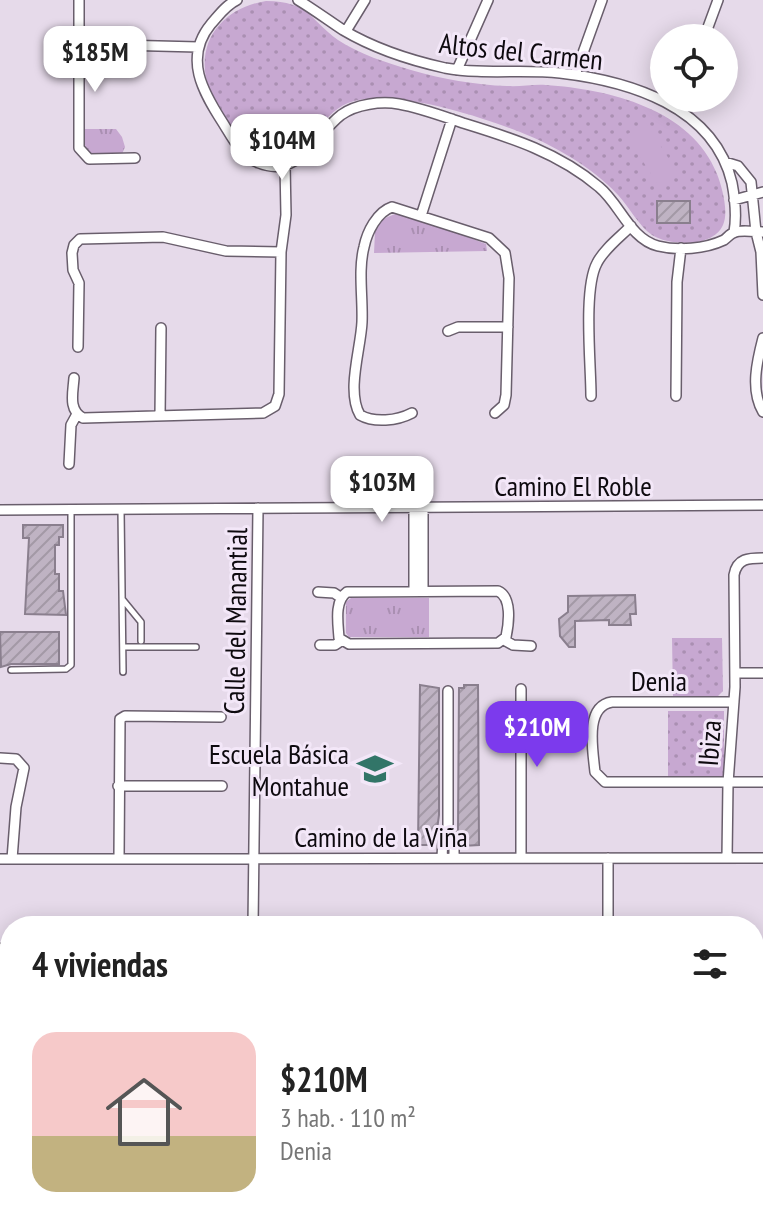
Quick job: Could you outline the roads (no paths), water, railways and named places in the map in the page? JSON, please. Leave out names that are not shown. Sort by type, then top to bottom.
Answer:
[{"type":"street","points":[[79,0],[80,151],[94,160],[135,158]]},
{"type":"street","name":"Altos del Carmen","points":[[298,0],[346,31],[404,58],[457,70],[575,75],[650,94]]},
{"type":"street","points":[[346,31],[365,0]]},
{"type":"street","points":[[457,70],[488,0]]},
{"type":"street","points":[[575,75],[602,0]]},
{"type":"street","points":[[709,24],[718,0]]},
{"type":"street","points":[[233,1],[207,29],[198,47],[198,72],[204,92],[241,150],[263,165],[285,165],[301,158],[330,125],[352,109],[390,103],[517,140],[557,158],[606,193],[642,238],[655,245],[681,248],[718,242],[734,232],[760,232]]},
{"type":"street","points":[[79,44],[198,47]]},
{"type":"street","name":"Altos del Carmen","points":[[686,112],[712,140],[725,162],[734,200],[734,232]]},
{"type":"street","points":[[421,216],[452,119]]},
{"type":"street","name":"Altos del Carmen","points":[[725,162],[743,170],[758,192]]},
{"type":"street","points":[[74,378],[73,407],[77,414],[87,418],[263,413],[275,406],[279,394],[285,165]]},
{"type":"street","points":[[734,200],[758,192],[763,295]]},
{"type":"street","points":[[412,413],[394,419],[369,419],[360,415],[356,404],[356,354],[362,324],[362,258],[367,236],[380,213],[395,207],[489,238],[502,247],[508,267],[506,400],[495,413]]},
{"type":"street","points":[[591,396],[590,293],[593,273],[601,256],[631,226]]},
{"type":"street","points":[[78,347],[79,286],[73,270],[72,253],[80,239],[163,237],[226,251],[281,252]]},
{"type":"street","points":[[676,396],[677,282],[681,248]]},
{"type":"street","points":[[448,331],[458,327],[508,327]]},
{"type":"street","points":[[160,416],[161,328]]},
{"type":"street","points":[[763,338],[757,363],[757,397],[763,412]]},
{"type":"street","points":[[69,464],[71,425],[77,414]]},
{"type":"street","name":"Camino El Roble","points":[[0,510],[763,505]]},
{"type":"street","name":"Calle del Manantial","points":[[253,916],[258,508]]},
{"type":"street","points":[[418,508],[419,591]]},
{"type":"street","name":"Ibiza","points":[[727,858],[735,673],[735,570],[743,560],[763,558]]},
{"type":"street","points":[[340,597],[351,591],[501,591],[507,599],[507,634],[504,640],[495,643],[349,644],[341,641]]},
{"type":"street","points":[[318,592],[334,593],[340,597]]},
{"type":"street","points":[[340,597],[341,641]]},
{"type":"street","points":[[504,640],[513,645],[531,646]]},
{"type":"street","points":[[320,645],[335,645],[341,641]]},
{"type":"street","points":[[735,673],[763,673]]},
{"type":"street","points":[[521,689],[521,858]]},
{"type":"street","points":[[442,858],[443,838],[448,827],[448,691]]},
{"type":"street","name":"Denia","points":[[728,783],[601,780],[594,769],[594,719],[598,707],[607,702],[734,702]]},
{"type":"street","points":[[119,859],[118,725],[122,717],[221,717]]},
{"type":"street","points":[[0,758],[16,759],[24,768],[12,859]]},
{"type":"street","points":[[728,783],[763,782]]},
{"type":"street","points":[[118,786],[222,786]]},
{"type":"street","points":[[448,827],[453,835],[454,858]]},
{"type":"street","points":[[608,858],[608,916]]},
{"type":"street","name":"Camino de la Viña","points":[[0,859],[763,858]]},
{"type":"lane","points":[[121,510],[123,672]]},
{"type":"lane","points":[[11,670],[66,669],[71,665],[71,511]]},
{"type":"lane","points":[[122,599],[141,622],[141,641]]},
{"type":"lane","points":[[123,647],[196,647]]},
{"type":"place","name":"Escuela Básica Montahue","points":[[375,769]]}]
